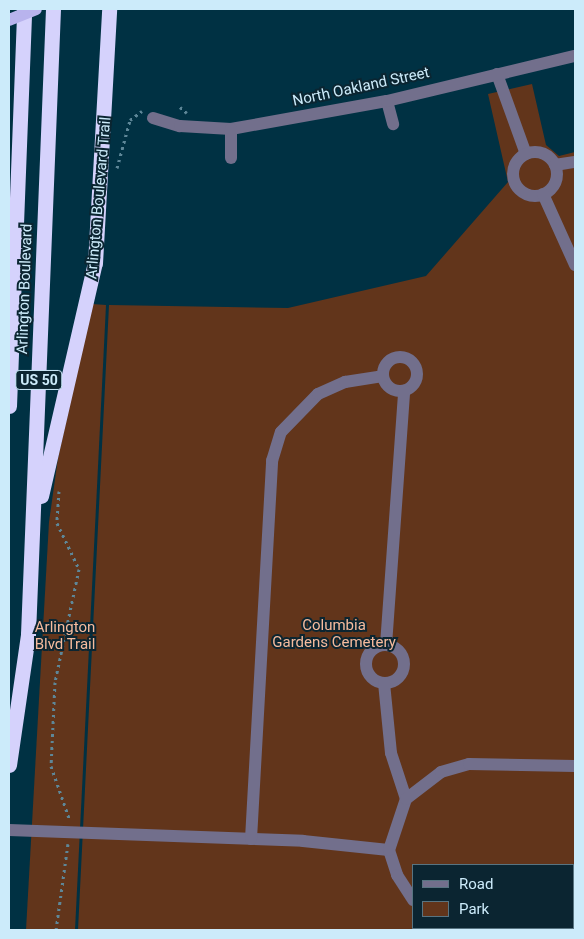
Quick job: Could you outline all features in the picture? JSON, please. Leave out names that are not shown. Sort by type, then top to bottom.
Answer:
[{"type":"highway","name":"Arlington Boulevard","points":[[9,406],[24,9]]},
{"type":"highway","name":"Arlington Boulevard","points":[[9,765],[9,745],[28,634],[53,9]]},
{"type":"highway","points":[[33,529],[95,264],[109,9]]},
{"type":"main road","points":[[9,20],[36,9]]},
{"type":"street","name":"North Oakland Street","points":[[152,118],[180,126],[231,129],[387,100],[575,56]]},
{"type":"street","points":[[497,74],[526,154]]},
{"type":"street","points":[[387,100],[392,124]]},
{"type":"street","points":[[231,129],[231,158]]},
{"type":"street","points":[[526,154],[546,155],[555,165],[554,186],[543,194],[528,195],[514,179],[516,165],[526,154]]},
{"type":"street","points":[[555,165],[575,162]]},
{"type":"street","points":[[543,194],[575,265]]},
{"type":"street","points":[[383,376],[390,360],[401,356],[411,361],[418,375],[404,391],[386,645]]},
{"type":"street","points":[[383,376],[388,386],[404,391]]},
{"type":"street","points":[[251,839],[272,460],[281,432],[318,394],[345,382],[383,376]]},
{"type":"street","points":[[386,645],[398,650],[404,662],[401,675],[384,683],[373,679],[366,663],[375,648],[386,645]]},
{"type":"street","points":[[384,683],[392,753],[406,799]]},
{"type":"street","points":[[412,898],[397,876],[389,850],[406,799],[441,772],[469,764],[575,766]]},
{"type":"street","points":[[9,830],[251,839],[389,850]]},
{"type":"path","name":"Arlington Boulevard Trail","points":[[116,147],[114,176],[130,120],[138,110],[151,112],[152,118]]},
{"type":"path","points":[[61,479],[57,523],[78,563],[79,574],[55,682],[51,766],[70,823]]},
{"type":"path","points":[[56,930],[68,843]]},
{"type":"green space","name":"Columbia Gardens Cemetery","points":[[532,84],[546,145],[559,156],[575,152],[575,930],[78,930],[109,305],[288,308],[426,276],[508,182],[488,94]]},
{"type":"green space","name":"Arlington Blvd Trail","points":[[92,304],[106,305],[75,930],[26,930],[49,522],[58,458]]}]
